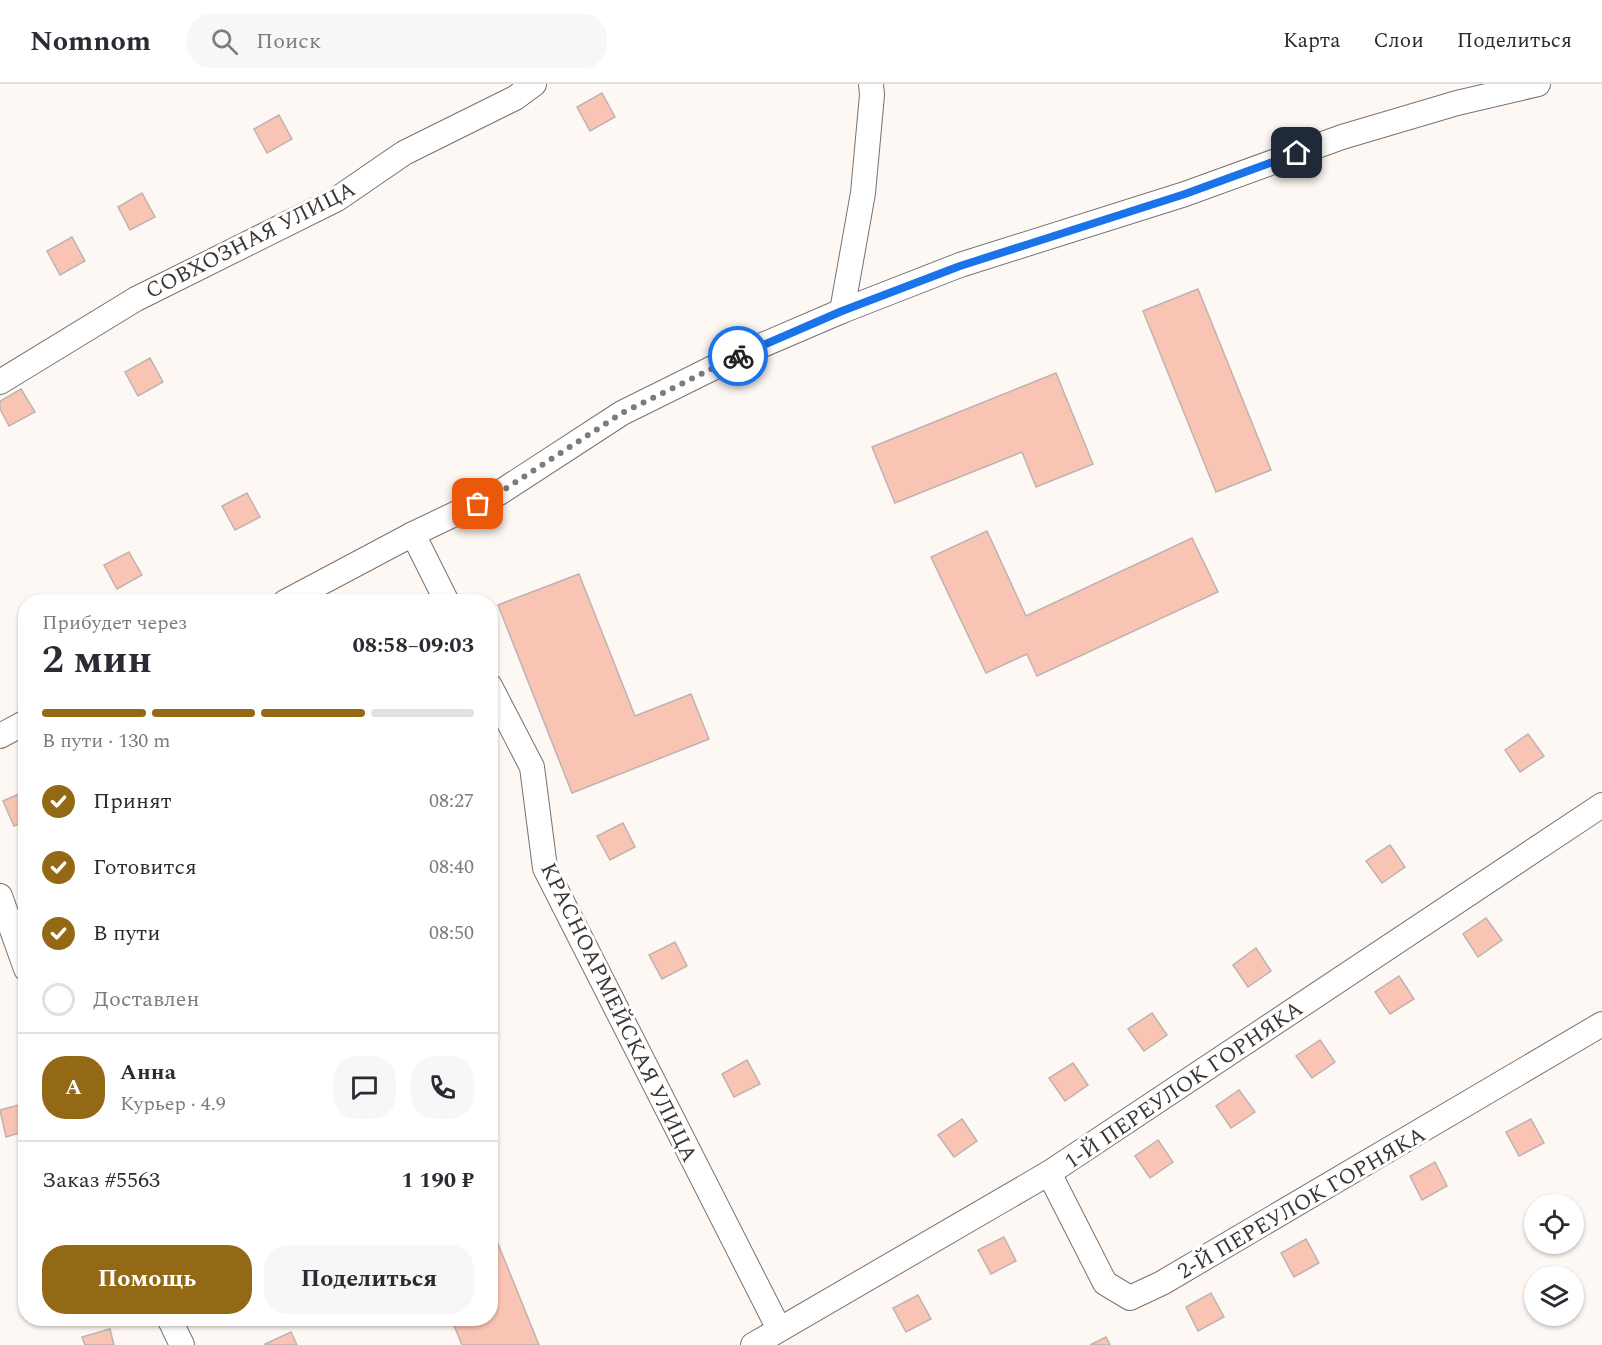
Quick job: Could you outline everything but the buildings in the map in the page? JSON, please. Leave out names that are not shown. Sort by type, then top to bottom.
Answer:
[{"type":"street","name":"СОВХОЗНАЯ УЛИЦА","points":[[0,381],[136,298],[337,199],[404,153],[515,98],[534,84]]},
{"type":"street","points":[[842,311],[863,193],[872,95],[871,84]]},
{"type":"street","points":[[300,594],[413,534],[499,493],[622,413],[737,356],[842,311],[960,266],[1185,194],[1342,136],[1457,103],[1538,84]]},
{"type":"street","points":[[413,534],[443,594]]},
{"type":"street","name":"КРАСНОАРМЕЙСКАЯ УЛИЦА","points":[[498,701],[532,767],[545,868],[779,1329]]},
{"type":"street","points":[[0,736],[18,726]]},
{"type":"street","name":"1-Й ПЕРЕУЛОК ГОРНЯКА","points":[[753,1345],[1049,1173],[1602,805]]},
{"type":"street","points":[[0,896],[18,947]]},
{"type":"street","name":"2-Й ПЕРЕУЛОК ГОРНЯКА","points":[[1049,1173],[1105,1283],[1130,1298],[1162,1283],[1602,1024]]},
{"type":"street","points":[[173,1326],[182,1345]]},
{"type":"way so far","points":[[478,504],[499,493],[622,413],[738,356]]},
{"type":"route","points":[[738,356],[842,311],[960,266],[1185,194],[1297,153]]}]
